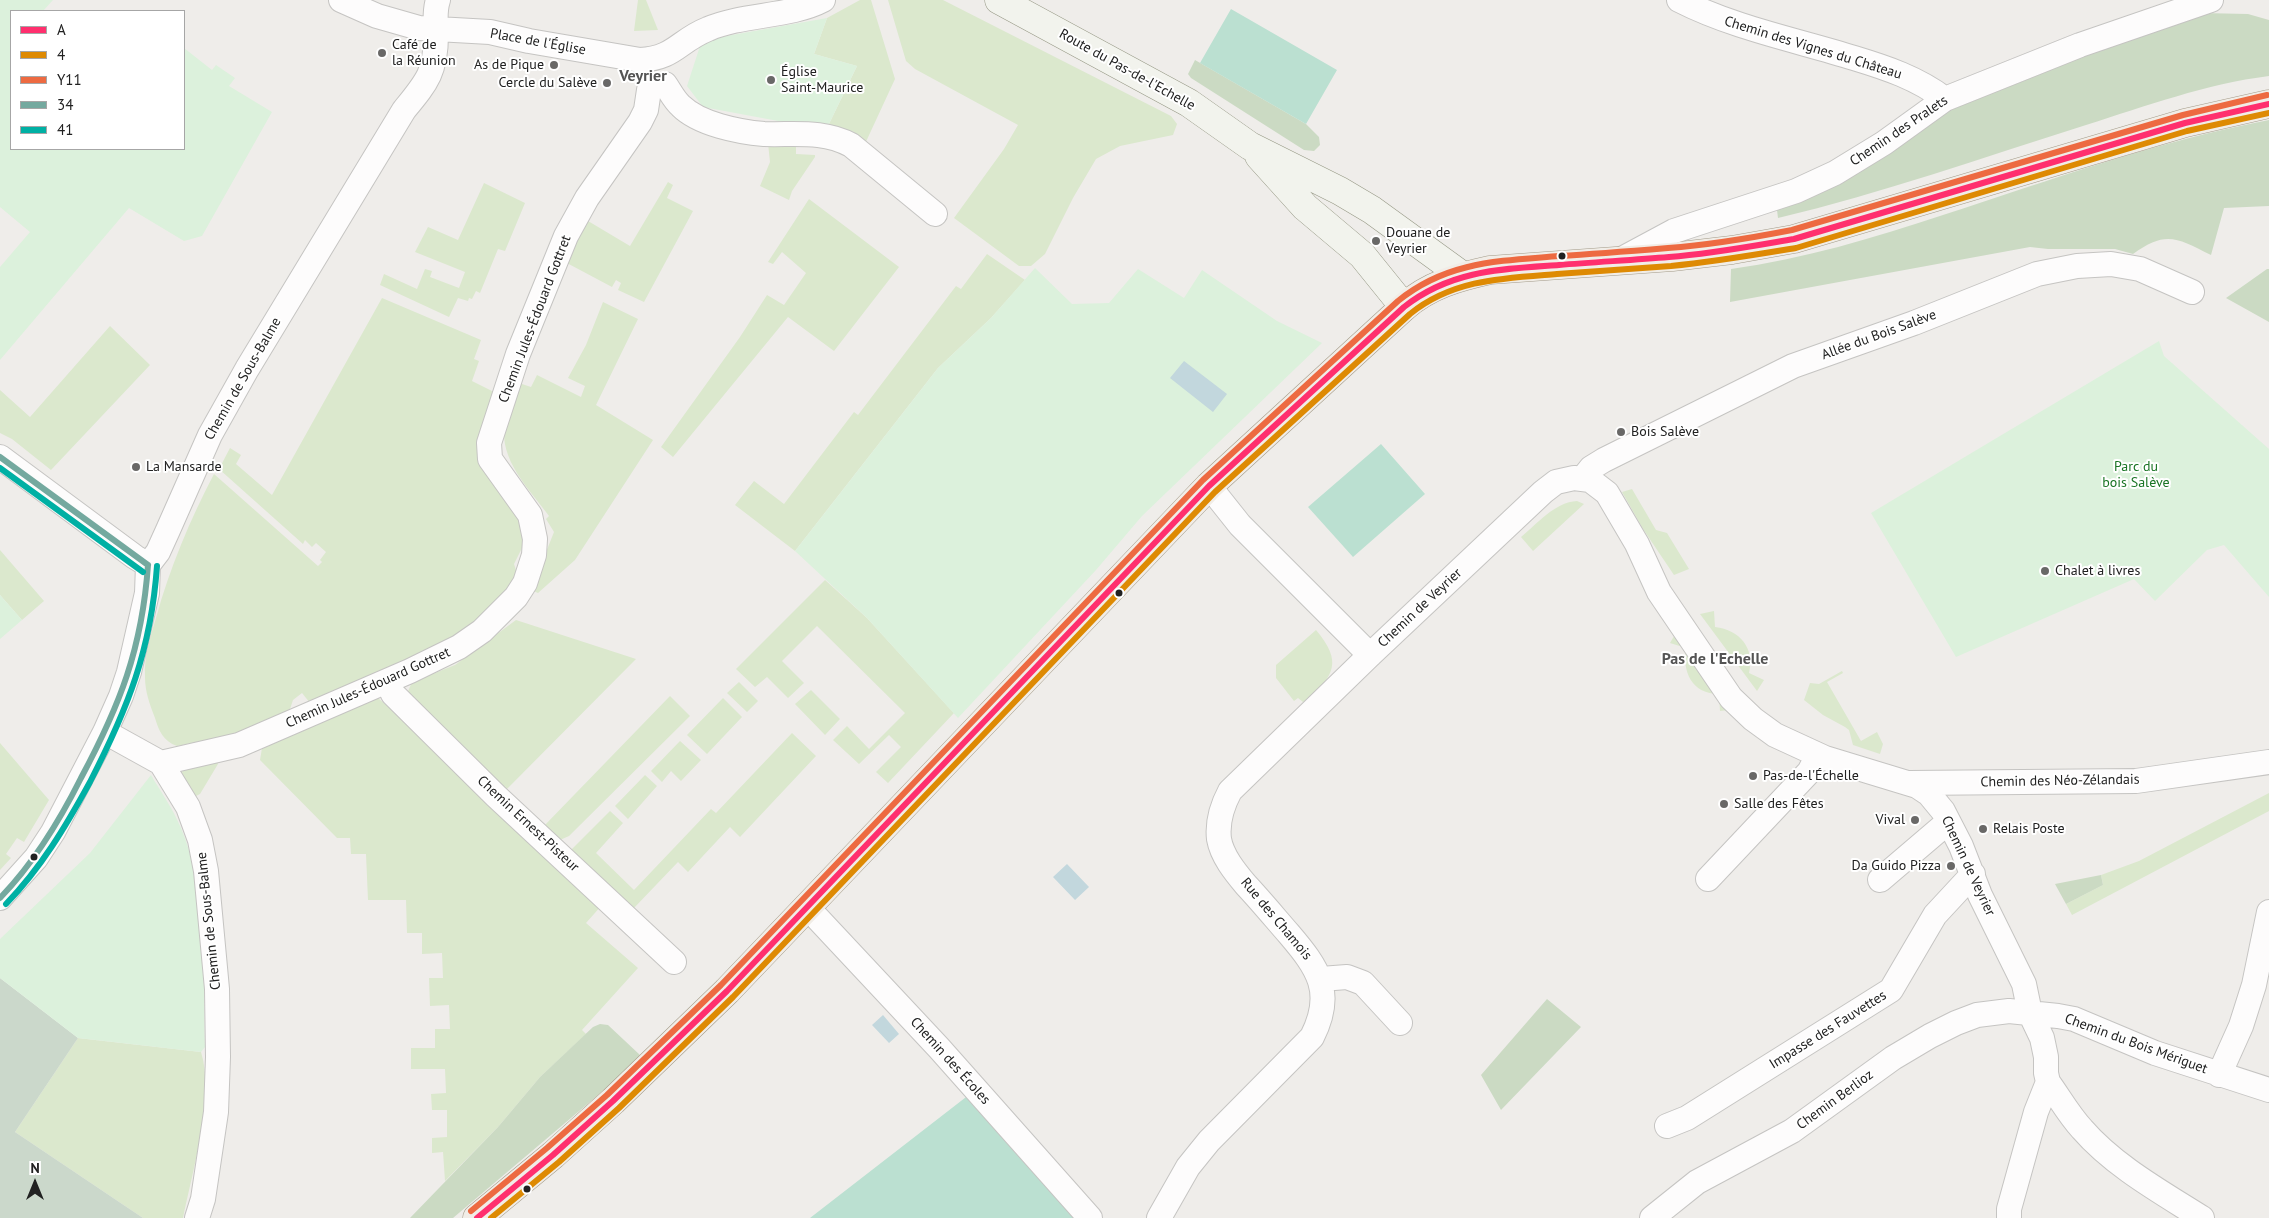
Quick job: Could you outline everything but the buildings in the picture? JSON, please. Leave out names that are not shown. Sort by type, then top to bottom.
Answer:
[{"type":"main road","name":"Route du Pas-de-l'Echelle","points":[[999,0],[1189,103],[1250,146],[1312,176],[1372,210],[1452,280]]},
{"type":"main road","points":[[477,1218],[547,1160],[613,1101],[727,991],[1209,486],[1404,307],[1421,294],[1452,280],[1504,268],[1706,254],[1794,239],[2185,123],[2269,104]]},
{"type":"main road","name":"Route du Pas-de-l'Echelle","points":[[1250,146],[1305,207],[1362,255],[1404,307]]},
{"type":"street","name":"Place de l'Église","points":[[341,0],[377,16],[403,24],[436,29],[490,32],[555,46],[640,60],[655,59],[668,55],[709,28],[823,0]]},
{"type":"street","name":"Chemin de Sous-Balme","points":[[148,565],[161,545],[193,472],[223,411],[404,110],[431,73],[434,63],[438,0]]},
{"type":"street","name":"Chemin des Vignes du Château","points":[[1679,0],[1730,22],[1892,70],[1928,86],[1945,98]]},
{"type":"street","name":"Chemin des Pralets","points":[[1619,261],[1674,231],[1796,191],[1835,174],[1884,143],[1945,98],[2080,45],[2211,0]]},
{"type":"street","points":[[657,87],[668,55]]},
{"type":"street","points":[[640,60],[641,75],[691,114],[723,127],[765,134],[812,134],[841,140],[851,145],[935,214]]},
{"type":"street","name":"Chemin Jules-Édouard Gottret","points":[[161,763],[232,748],[459,648],[482,632],[516,597],[525,583],[534,555],[535,539],[533,525],[530,515],[490,459],[489,442],[528,329],[566,236],[588,198],[640,122],[657,87]]},
{"type":"street","name":"Allée du Bois Salève","points":[[1583,478],[1591,468],[1604,460],[1793,366],[1914,323],[2037,274],[2077,266],[2110,264],[2140,269],[2192,292]]},
{"type":"street","points":[[0,456],[129,553],[148,565],[147,594],[129,672],[121,696],[105,732],[53,832],[36,858],[0,898]]},
{"type":"street","name":"Chemin de Veyrier","points":[[1209,486],[1240,525],[1370,655],[1549,487],[1568,478],[1583,478],[1596,483],[1607,493],[1637,544],[1659,592],[1732,698],[1746,714],[1768,730],[1810,750],[1910,783],[1928,794],[1943,812],[1980,895],[2024,984],[2030,1013],[2042,1038],[2048,1082]]},
{"type":"street","name":"Rue des Chamois","points":[[1160,1218],[1176,1186],[1204,1148],[1312,1036],[1318,1024],[1323,1003],[1320,979],[1311,960],[1227,860],[1219,838],[1220,820],[1230,791],[1370,655]]},
{"type":"street","name":"Chemin Ernest-Pisteur","points":[[387,681],[393,694],[496,796],[674,962]]},
{"type":"street","name":"Chemin de Sous-Balme","points":[[105,732],[161,763],[188,807],[200,840],[206,871],[217,989],[218,1057],[216,1112],[204,1199],[197,1218]]},
{"type":"street","points":[[1708,879],[1809,772],[1810,750]]},
{"type":"street","name":"Chemin des Néo-Zélandais","points":[[1910,783],[2136,781],[2269,762]]},
{"type":"street","points":[[1880,880],[1948,822]]},
{"type":"street","name":"Impasse des Fauvettes","points":[[1667,1126],[1687,1118],[1891,990],[1935,915],[1972,874]]},
{"type":"street","name":"Chemin des Écoles","points":[[807,907],[939,1048],[1090,1218]]},
{"type":"street","name":"Chemin du Bois Mériguet","points":[[2030,1013],[2074,1019],[2155,1053],[2219,1075],[2240,1026],[2254,985],[2269,912]]},
{"type":"street","points":[[1320,979],[1348,977],[1363,983],[1400,1023]]},
{"type":"street","name":"Chemin Berlioz","points":[[1652,1218],[1697,1182],[1792,1131],[1857,1083],[1930,1036],[1978,1015],[2009,1011],[2030,1013]]},
{"type":"street","points":[[2219,1075],[2269,1090]]},
{"type":"street","points":[[2006,1215],[2036,1112],[2048,1082]]},
{"type":"street","points":[[2048,1082],[2082,1130],[2101,1147],[2133,1174],[2202,1218]]},
{"type":"green space","points":[[0,0],[53,0],[44,10],[10,10],[10,150],[185,150],[185,49],[212,70],[216,65],[235,78],[229,86],[272,112],[202,236],[184,241],[129,208],[0,360],[0,267],[30,232],[0,207]]},
{"type":"green space","points":[[638,0],[646,0],[658,30],[634,31]]},
{"type":"green space","points":[[860,0],[871,0],[895,79],[864,146],[858,143],[854,132],[829,124],[857,66],[814,54],[827,18]]},
{"type":"green space","points":[[888,0],[943,0],[1171,116],[1177,124],[1173,135],[1120,146],[1096,159],[1073,198],[1045,254],[1031,266],[1019,266],[954,218],[1004,149],[1018,125],[915,69],[906,61]]},
{"type":"green space","points":[[1231,9],[1337,70],[1306,124],[1200,63]]},
{"type":"green space","points":[[2202,13],[2248,14],[2269,20],[2269,76],[2222,84],[2176,96],[1895,186],[1778,218],[1777,210],[1866,165],[1966,95]]},
{"type":"green space","points":[[827,18],[814,54],[857,66],[829,124],[789,123],[703,107],[687,86],[700,46],[715,38]]},
{"type":"green space","points":[[1195,60],[1306,124],[1319,137],[1320,145],[1314,151],[1304,150],[1191,78],[1188,74]]},
{"type":"green space","points":[[2269,120],[2269,206],[2224,208],[2211,255],[2189,244],[2172,239],[2154,242],[2133,254],[2115,249],[2048,249],[2030,247],[1730,302],[1731,269],[1785,260],[1864,240],[2146,150]]},
{"type":"green space","points":[[796,141],[796,154],[815,155],[815,157],[792,191],[789,200],[760,186],[770,162],[768,143]]},
{"type":"green space","points":[[668,182],[673,185],[667,198],[693,211],[644,302],[618,290],[621,283],[616,280],[612,287],[565,262],[583,218],[630,246]]},
{"type":"green space","points":[[484,183],[525,203],[505,251],[498,249],[480,293],[476,291],[472,299],[469,298],[468,301],[458,298],[449,317],[380,285],[384,274],[417,289],[425,269],[432,271],[430,277],[459,288],[465,272],[415,252],[428,227],[458,240]]},
{"type":"green space","points":[[809,199],[899,267],[834,351],[788,317],[673,457],[661,447],[740,337],[767,295],[784,305],[806,273],[782,252],[773,264],[768,262]]},
{"type":"green space","points":[[987,254],[1025,280],[991,318],[938,368],[795,551],[735,505],[754,481],[784,504],[854,412],[858,415],[956,286],[961,289]]},
{"type":"green space","points":[[1035,268],[1072,304],[1109,303],[1138,269],[1184,298],[1202,270],[1277,321],[1322,343],[1142,516],[1096,570],[958,718],[867,618],[795,551],[938,368],[991,318]]},
{"type":"green space","points":[[2269,269],[2269,322],[2226,298]]},
{"type":"green space","points":[[382,298],[481,340],[474,359],[479,361],[472,381],[498,394],[478,454],[521,515],[525,542],[514,564],[517,573],[504,595],[472,632],[310,703],[302,693],[293,700],[289,712],[242,733],[177,746],[172,744],[160,731],[150,703],[145,683],[145,662],[168,580],[181,544],[197,509],[214,474],[318,566],[322,562],[320,560],[326,552],[316,543],[312,547],[305,540],[303,544],[219,469],[230,448],[241,455],[236,464],[272,495]]},
{"type":"green space","points":[[603,302],[638,319],[596,405],[653,440],[575,560],[538,593],[531,590],[554,532],[546,519],[549,516],[525,485],[511,462],[504,437],[505,424],[519,383],[531,387],[537,375],[581,397],[585,386],[568,378],[586,345]]},
{"type":"green space","points":[[110,326],[150,365],[51,470],[12,439],[0,433],[0,390],[30,417]]},
{"type":"green space","name":"Parc du bois Salève","points":[[2159,341],[2164,356],[2269,449],[2269,597],[2224,545],[2207,550],[2155,601],[2134,579],[1956,657],[1871,513]]},
{"type":"green space","points":[[1381,444],[1425,494],[1353,557],[1308,507]]},
{"type":"green space","points":[[1632,489],[1656,530],[1667,533],[1689,569],[1674,575],[1643,529],[1622,492]]},
{"type":"green space","points":[[1577,501],[1584,504],[1533,551],[1521,537],[1554,509],[1569,502]]},
{"type":"green space","points":[[0,550],[44,601],[22,620],[0,595]]},
{"type":"green space","points":[[825,580],[867,618],[954,713],[888,783],[876,772],[901,747],[889,735],[859,764],[833,740],[847,726],[869,749],[905,713],[817,626],[782,661],[804,683],[788,698],[767,677],[755,687],[736,669]]},
{"type":"green space","points":[[0,595],[22,620],[0,639]]},
{"type":"green space","points":[[1714,611],[1715,627],[1732,632],[1744,642],[1750,656],[1749,673],[1764,680],[1757,691],[1700,614]]},
{"type":"green space","points":[[516,620],[636,659],[502,794],[406,696],[412,682],[455,665]]},
{"type":"green space","points":[[1316,630],[1330,651],[1332,668],[1324,683],[1307,701],[1303,702],[1298,698],[1294,701],[1276,678],[1276,665]]},
{"type":"green space","points":[[1677,631],[1718,694],[1702,690],[1691,680],[1686,665],[1686,648],[1670,643]]},
{"type":"green space","points":[[1842,671],[1843,673],[1827,682],[1861,741],[1877,732],[1883,744],[1880,754],[1853,745],[1849,730],[1823,715],[1804,700],[1810,683],[1819,684]]},
{"type":"green space","points":[[739,682],[758,701],[747,712],[727,693]]},
{"type":"green space","points":[[811,690],[840,719],[825,735],[795,704]]},
{"type":"green space","points":[[1719,695],[1729,710],[1720,711]]},
{"type":"green space","points":[[670,696],[690,716],[569,836],[560,840],[543,827]]},
{"type":"green space","points":[[378,698],[426,739],[602,905],[586,923],[638,968],[582,1030],[586,1034],[540,1077],[498,1127],[445,1181],[443,1152],[432,1153],[432,1138],[447,1137],[447,1110],[432,1110],[431,1094],[446,1093],[445,1069],[411,1069],[411,1048],[435,1048],[435,1029],[450,1029],[449,1005],[430,1006],[429,978],[443,978],[442,953],[422,954],[422,933],[407,933],[406,900],[368,900],[366,854],[351,854],[350,838],[337,838],[260,760],[262,748]]},
{"type":"green space","points":[[723,698],[742,717],[707,754],[687,735]]},
{"type":"green space","points":[[792,733],[816,756],[740,837],[730,827],[688,872],[678,862],[634,908],[571,850],[610,811],[623,823],[596,853],[634,890],[711,809],[716,813]]},
{"type":"green space","points":[[680,741],[701,760],[681,781],[671,771],[662,782],[651,771]]},
{"type":"green space","points":[[0,743],[49,800],[24,842],[17,838],[6,854],[11,858],[0,870]]},
{"type":"green space","points":[[217,759],[218,764],[200,794],[194,797],[181,779],[183,767]]},
{"type":"green space","points":[[151,775],[171,807],[181,828],[190,853],[196,879],[204,964],[205,1047],[201,1052],[78,1038],[0,978],[0,939],[90,853]]},
{"type":"green space","points":[[645,775],[657,786],[628,819],[615,806]]},
{"type":"green space","points":[[2269,793],[2269,811],[2072,915],[2066,904],[2103,885],[2101,875],[2139,861]]},
{"type":"green space","points":[[2101,875],[2103,885],[2066,904],[2055,884]]},
{"type":"green space","points":[[0,978],[78,1038],[15,1132],[143,1218],[0,1218]]},
{"type":"green space","points":[[1547,999],[1581,1027],[1501,1110],[1481,1075]]},
{"type":"green space","points":[[600,1024],[608,1025],[640,1055],[617,1079],[453,1218],[410,1218],[498,1127],[540,1077],[593,1027]]},
{"type":"green space","points":[[78,1038],[201,1052],[205,1070],[204,1112],[183,1218],[143,1218],[15,1132]]},
{"type":"green space","points":[[970,1094],[1078,1218],[810,1218]]},
{"type":"shaded area","points":[[1184,361],[1227,394],[1213,412],[1170,378]]},
{"type":"shaded area","points":[[1067,864],[1089,887],[1075,900],[1053,877]]},
{"type":"shaded area","points":[[883,1015],[899,1034],[889,1043],[872,1025]]},
{"type":"transit line","name":"Y11","points":[[471,1211],[607,1095],[721,985],[1203,480],[1398,301],[1417,288],[1436,278],[1475,265],[1699,245],[1792,230],[2183,115],[2267,95]]},
{"type":"transit line","name":"A","points":[[477,1218],[553,1155],[613,1101],[727,991],[1209,486],[1404,307],[1422,295],[1440,285],[1497,270],[1685,256],[1794,239],[2185,123],[2269,104]]},
{"type":"transit line","name":"4","points":[[491,1218],[559,1162],[619,1108],[733,997],[1215,492],[1410,314],[1427,302],[1462,287],[1499,279],[1687,264],[1796,248],[2187,131],[2269,113]]},
{"type":"transit line","name":"34","points":[[0,457],[148,565]]},
{"type":"transit line","name":"41","points":[[0,468],[143,572]]},
{"type":"transit line","name":"34","points":[[0,898],[24,871],[55,826],[107,726],[127,676],[134,650],[145,595],[148,565]]},
{"type":"transit line","name":"41","points":[[6,904],[31,876],[62,830],[90,782],[116,729],[136,678],[143,652],[154,596],[157,566]]},
{"type":"place","name":"Café de la Réunion","points":[[382,53]]},
{"type":"place","name":"As de Pique","points":[[554,65]]},
{"type":"place","name":"Église Saint-Maurice","points":[[771,80]]},
{"type":"place","name":"Cercle du Salève","points":[[607,83]]},
{"type":"place","name":"Douane de Veyrier","points":[[1376,241]]},
{"type":"place","name":"Bois Salève","points":[[1621,432]]},
{"type":"place","name":"La Mansarde","points":[[136,467]]},
{"type":"place","name":"Chalet à livres","points":[[2045,571]]},
{"type":"place","name":"Pas-de-l'Échelle","points":[[1753,776]]},
{"type":"place","name":"Salle des Fêtes","points":[[1724,804]]},
{"type":"place","name":"Vival","points":[[1915,820]]},
{"type":"place","name":"Relais Poste","points":[[1983,829]]},
{"type":"place","name":"Da Guido Pizza","points":[[1951,866]]},
{"type":"district","name":"Veyrier","points":[[643,76]]},
{"type":"district","name":"Pas de l'Echelle","points":[[1715,659]]}]
